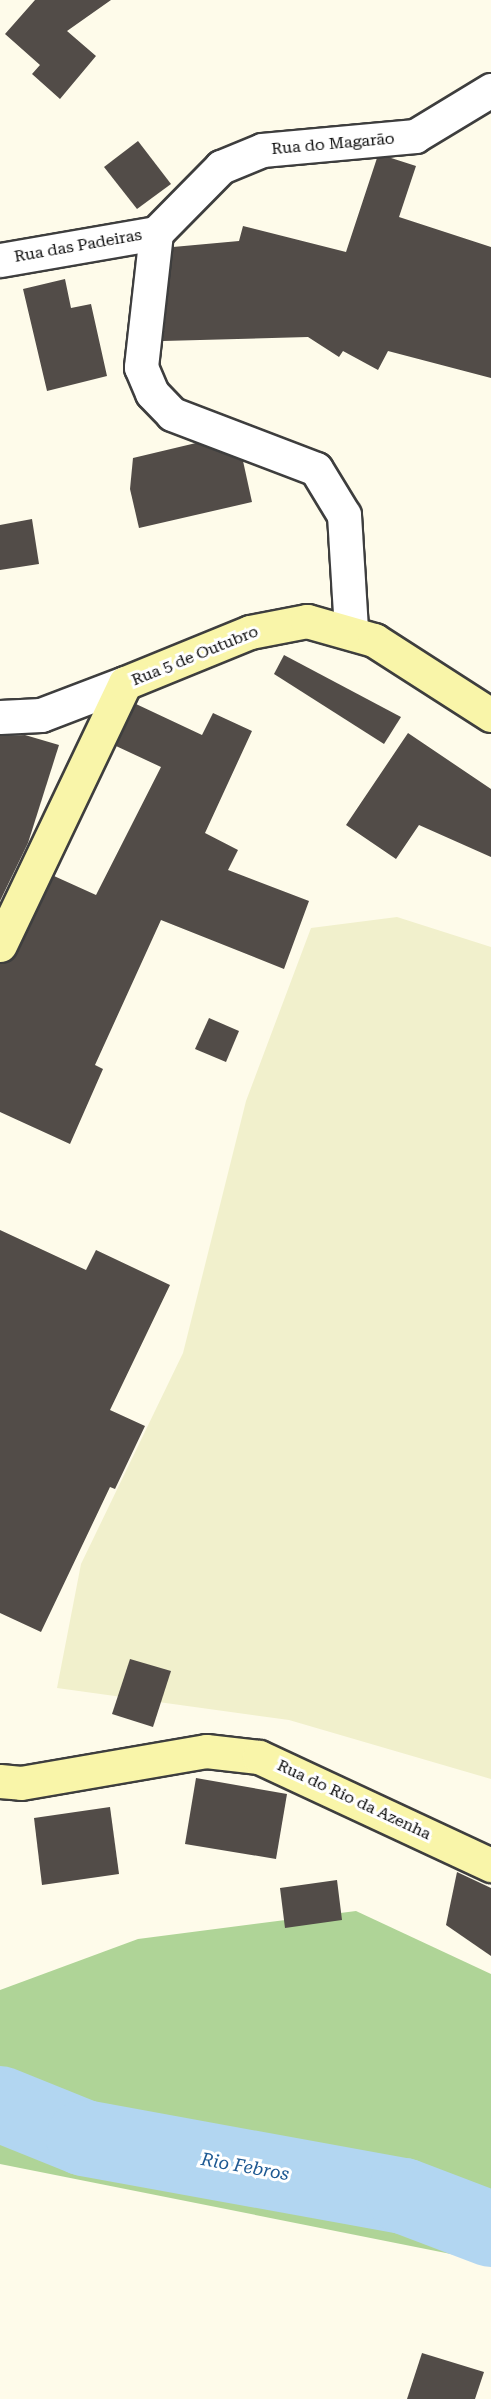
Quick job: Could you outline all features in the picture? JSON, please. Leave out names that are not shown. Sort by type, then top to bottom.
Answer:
[{"type":"street","name":"Rua do Magarão","points":[[156,233],[221,167],[262,150],[415,135],[491,90]]},
{"type":"street","name":"Rua das Padeiras","points":[[0,260],[156,233]]},
{"type":"street","points":[[156,233],[141,367],[152,393],[172,414],[316,469],[344,515],[351,629]]},
{"type":"street","name":"Rua 5 de Outubro","points":[[0,945],[125,683],[280,622],[308,621],[351,629],[491,715]]},
{"type":"street","points":[[0,717],[41,715],[125,683]]},
{"type":"street","name":"Rua do Rio da Azenha","points":[[0,1781],[21,1783],[206,1751],[259,1757],[491,1864]]},
{"type":"green space","points":[[397,917],[491,947],[491,1779],[289,1720],[57,1688],[81,1564],[183,1353],[246,1101],[311,928]]},
{"type":"green space","points":[[356,1911],[491,1974],[491,2262],[0,2164],[0,1990],[138,1939]]},
{"type":"building","points":[[35,0],[111,0],[67,31],[96,56],[60,99],[32,74],[40,65],[5,34]]},
{"type":"building","points":[[138,141],[171,184],[137,209],[104,167]]},
{"type":"building","points":[[388,157],[416,166],[399,217],[491,247],[491,378],[388,351],[378,370],[343,351],[339,357],[308,337],[163,341],[173,247],[239,241],[243,226],[346,252],[377,158]]},
{"type":"building","points":[[65,279],[71,308],[91,304],[107,376],[47,391],[23,289]]},
{"type":"building","points":[[196,443],[243,461],[252,502],[139,528],[130,489],[133,458]]},
{"type":"building","points":[[32,519],[39,564],[0,570],[0,525]]},
{"type":"building","points":[[284,655],[401,717],[384,744],[274,674]]},
{"type":"building","points":[[136,704],[202,735],[213,713],[252,731],[205,833],[238,850],[228,870],[309,901],[284,969],[161,920],[95,1065],[103,1069],[70,1144],[0,1112],[0,963],[17,953],[54,876],[96,895],[161,767],[116,746]]},
{"type":"building","points":[[408,733],[491,789],[491,857],[419,825],[396,859],[346,825]]},
{"type":"building","points":[[25,735],[59,745],[28,843],[0,901],[0,736]]},
{"type":"building","points":[[209,1018],[239,1031],[226,1062],[195,1049]]},
{"type":"building","points":[[0,1230],[86,1270],[96,1250],[170,1285],[110,1410],[145,1426],[115,1489],[110,1487],[41,1632],[0,1613]]},
{"type":"building","points":[[130,1659],[171,1671],[153,1727],[112,1714]]},
{"type":"building","points":[[196,1778],[287,1794],[276,1859],[185,1844]]},
{"type":"building","points":[[110,1807],[119,1874],[42,1885],[34,1818]]},
{"type":"building","points":[[457,1872],[491,1888],[491,1956],[446,1925]]},
{"type":"building","points":[[337,1880],[342,1920],[285,1928],[280,1888]]},
{"type":"building","points":[[422,2353],[484,2372],[475,2399],[407,2399]]},
{"type":"waterway","name":"Rio Febros","points":[[0,2104],[84,2138],[404,2196],[491,2229]]}]
